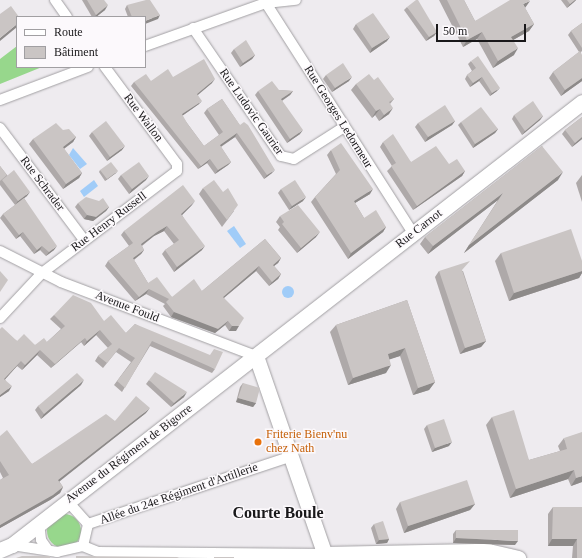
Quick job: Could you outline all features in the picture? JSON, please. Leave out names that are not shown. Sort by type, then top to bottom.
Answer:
[{"type":"main road","name":"Rue Carnot","points":[[256,356],[582,102]]},
{"type":"main road","points":[[256,356],[293,456],[325,556],[488,551],[518,558]]},
{"type":"main road","name":"Avenue du Régiment de Bigorre","points":[[6,548],[256,356]]},
{"type":"street","points":[[55,0],[67,16]]},
{"type":"street","points":[[146,46],[266,1],[296,0]]},
{"type":"street","name":"Rue Georges Ledormeur","points":[[266,1],[344,127],[413,233]]},
{"type":"street","name":"Rue Ludovic Gaurier","points":[[193,28],[281,156],[294,159],[344,127]]},
{"type":"street","points":[[0,100],[85,68]]},
{"type":"street","name":"Rue Wallon","points":[[106,68],[177,164],[177,171]]},
{"type":"street","name":"Rue Schrader","points":[[0,128],[84,240]]},
{"type":"street","name":"Rue Henry Russell","points":[[0,318],[42,273],[177,171]]},
{"type":"street","name":"Avenue Fould","points":[[0,251],[42,273],[256,356]]},
{"type":"street","name":"Allée du 24e Régiment d'Artillerie","points":[[88,524],[293,456]]},
{"type":"street","points":[[67,501],[88,524],[83,546]]},
{"type":"street","points":[[39,523],[41,540],[48,550]]},
{"type":"street","points":[[6,548],[70,551],[83,546],[98,552],[325,556]]},
{"type":"green space","points":[[16,47],[16,68],[40,68],[0,84],[0,59]]},
{"type":"green space","points":[[61,514],[67,514],[76,519],[80,525],[80,537],[76,543],[67,548],[61,548],[52,543],[47,534],[47,528],[52,519]]},
{"type":"water","points":[[73,148],[87,164],[80,169],[69,155]]},
{"type":"water","points":[[94,180],[98,186],[84,197],[80,191]]},
{"type":"water","points":[[234,226],[246,244],[240,248],[227,231]]},
{"type":"water","points":[[286,286],[290,286],[294,292],[290,298],[286,298],[282,294],[282,290]]},
{"type":"building","points":[[87,0],[104,0],[108,5],[96,15]]},
{"type":"building","points":[[150,0],[160,15],[146,21],[146,16],[132,16],[127,5]]},
{"type":"building","points":[[418,0],[437,32],[429,37],[407,7]]},
{"type":"building","points":[[447,0],[464,0],[475,21],[510,0],[529,0],[530,1],[523,4],[534,24],[511,37],[518,48],[498,61],[482,32],[467,40]]},
{"type":"building","points":[[567,0],[575,0],[570,4]]},
{"type":"building","points":[[11,6],[18,16],[16,16],[16,25],[0,38],[0,14]]},
{"type":"building","points":[[373,13],[390,37],[372,48],[356,24]]},
{"type":"building","points":[[582,23],[582,48],[571,31]]},
{"type":"building","points":[[246,40],[255,55],[243,63],[234,49]]},
{"type":"building","points":[[580,51],[582,55],[582,78],[565,90],[553,72]]},
{"type":"building","points":[[478,56],[500,88],[492,93],[482,77],[473,83],[467,75],[476,68],[471,61]]},
{"type":"building","points":[[204,59],[215,79],[197,94],[202,101],[182,114],[204,146],[223,132],[207,109],[222,99],[240,125],[244,122],[248,125],[275,170],[267,175],[237,133],[220,145],[231,162],[218,170],[210,159],[201,166],[134,82],[146,74],[151,81],[168,69],[173,77]]},
{"type":"building","points":[[343,63],[352,77],[335,88],[326,75]]},
{"type":"building","points":[[369,74],[374,80],[378,77],[394,99],[389,102],[393,108],[384,115],[380,109],[376,111],[356,84]]},
{"type":"building","points":[[272,81],[279,90],[293,91],[281,99],[303,130],[290,139],[258,91]]},
{"type":"building","points":[[533,101],[543,116],[525,131],[514,115]]},
{"type":"building","points":[[445,105],[455,121],[428,137],[418,123]]},
{"type":"building","points":[[481,107],[498,129],[475,144],[461,122]]},
{"type":"building","points":[[582,117],[582,137],[575,143],[565,130]]},
{"type":"building","points":[[106,121],[125,146],[110,157],[92,132]]},
{"type":"building","points":[[56,123],[63,130],[69,129],[76,137],[63,147],[82,173],[66,184],[33,139]]},
{"type":"building","points":[[393,134],[411,162],[436,146],[449,164],[457,159],[465,171],[417,206],[391,166],[396,163],[383,142]]},
{"type":"building","points":[[341,143],[373,189],[354,201],[364,218],[376,210],[386,227],[351,253],[315,197],[340,170],[331,150]]},
{"type":"building","points":[[542,146],[563,172],[469,245],[503,193],[433,246],[425,237]]},
{"type":"building","points":[[111,162],[118,171],[107,179],[100,170]]},
{"type":"building","points":[[139,162],[149,176],[132,189],[121,175]]},
{"type":"building","points":[[0,166],[7,175],[0,181]]},
{"type":"building","points":[[14,170],[30,192],[18,201],[2,180]]},
{"type":"building","points":[[214,180],[223,192],[228,188],[238,205],[227,220],[203,188]]},
{"type":"building","points":[[295,180],[306,197],[292,206],[281,189]]},
{"type":"building","points":[[183,185],[195,201],[181,214],[205,246],[177,267],[165,250],[179,240],[167,226],[141,244],[144,250],[133,258],[148,283],[157,277],[172,297],[194,279],[202,291],[265,239],[281,258],[273,265],[281,274],[272,282],[259,266],[223,297],[244,318],[239,326],[232,326],[228,321],[218,329],[174,312],[166,302],[169,299],[149,289],[139,297],[108,261],[133,243],[124,231]]},
{"type":"building","points":[[86,197],[99,201],[103,198],[109,207],[96,217],[87,215],[78,203]]},
{"type":"building","points":[[24,198],[57,246],[49,252],[42,246],[37,250],[23,232],[19,235],[3,214]]},
{"type":"building","points":[[298,205],[320,232],[301,248],[282,224],[284,222],[280,216]]},
{"type":"building","points":[[571,229],[582,261],[582,271],[514,293],[501,253]]},
{"type":"building","points":[[470,261],[462,270],[486,341],[465,348],[439,271]]},
{"type":"building","points":[[0,271],[8,280],[0,292]]},
{"type":"building","points":[[73,295],[91,303],[104,321],[111,315],[126,333],[135,324],[210,355],[214,349],[223,352],[215,369],[152,341],[125,388],[117,381],[135,358],[119,348],[107,363],[98,356],[112,344],[100,330],[87,341],[85,338],[55,364],[40,350],[25,365],[21,361],[4,379],[12,386],[0,395],[0,329],[2,327],[17,341],[24,334],[35,345],[44,338],[47,342],[65,326],[54,315]]},
{"type":"building","points":[[407,300],[435,382],[418,388],[405,348],[388,354],[391,365],[353,378],[336,325]]},
{"type":"building","points":[[155,372],[187,392],[174,403],[149,380]]},
{"type":"building","points":[[77,373],[84,380],[44,414],[38,406]]},
{"type":"building","points":[[243,383],[260,388],[256,403],[238,398]]},
{"type":"building","points":[[136,396],[150,408],[58,480],[63,487],[53,495],[0,525],[0,480],[9,475],[0,461],[0,436],[7,430],[32,464],[106,414],[115,421]]},
{"type":"building","points":[[514,410],[529,460],[567,449],[564,438],[582,432],[582,476],[576,478],[574,470],[516,489],[492,417]]},
{"type":"building","points":[[444,419],[452,442],[435,448],[427,425]]},
{"type":"building","points":[[467,480],[475,504],[408,526],[400,502]]},
{"type":"building","points":[[553,507],[582,507],[582,558],[577,558],[577,539],[552,539]]},
{"type":"building","points":[[383,521],[389,539],[379,540],[374,524]]},
{"type":"building","points":[[456,530],[518,530],[518,541],[456,538]]},
{"type":"building","points":[[22,556],[50,556],[50,558],[16,558]]},
{"type":"building","points":[[76,556],[177,557],[179,558],[76,558]]},
{"type":"building","points":[[234,557],[234,558],[214,558]]},
{"type":"place","name":"Friterie Bienv'nu chez Nath","points":[[258,442]]},
{"type":"district","name":"Courte Boule","points":[[278,513]]}]
